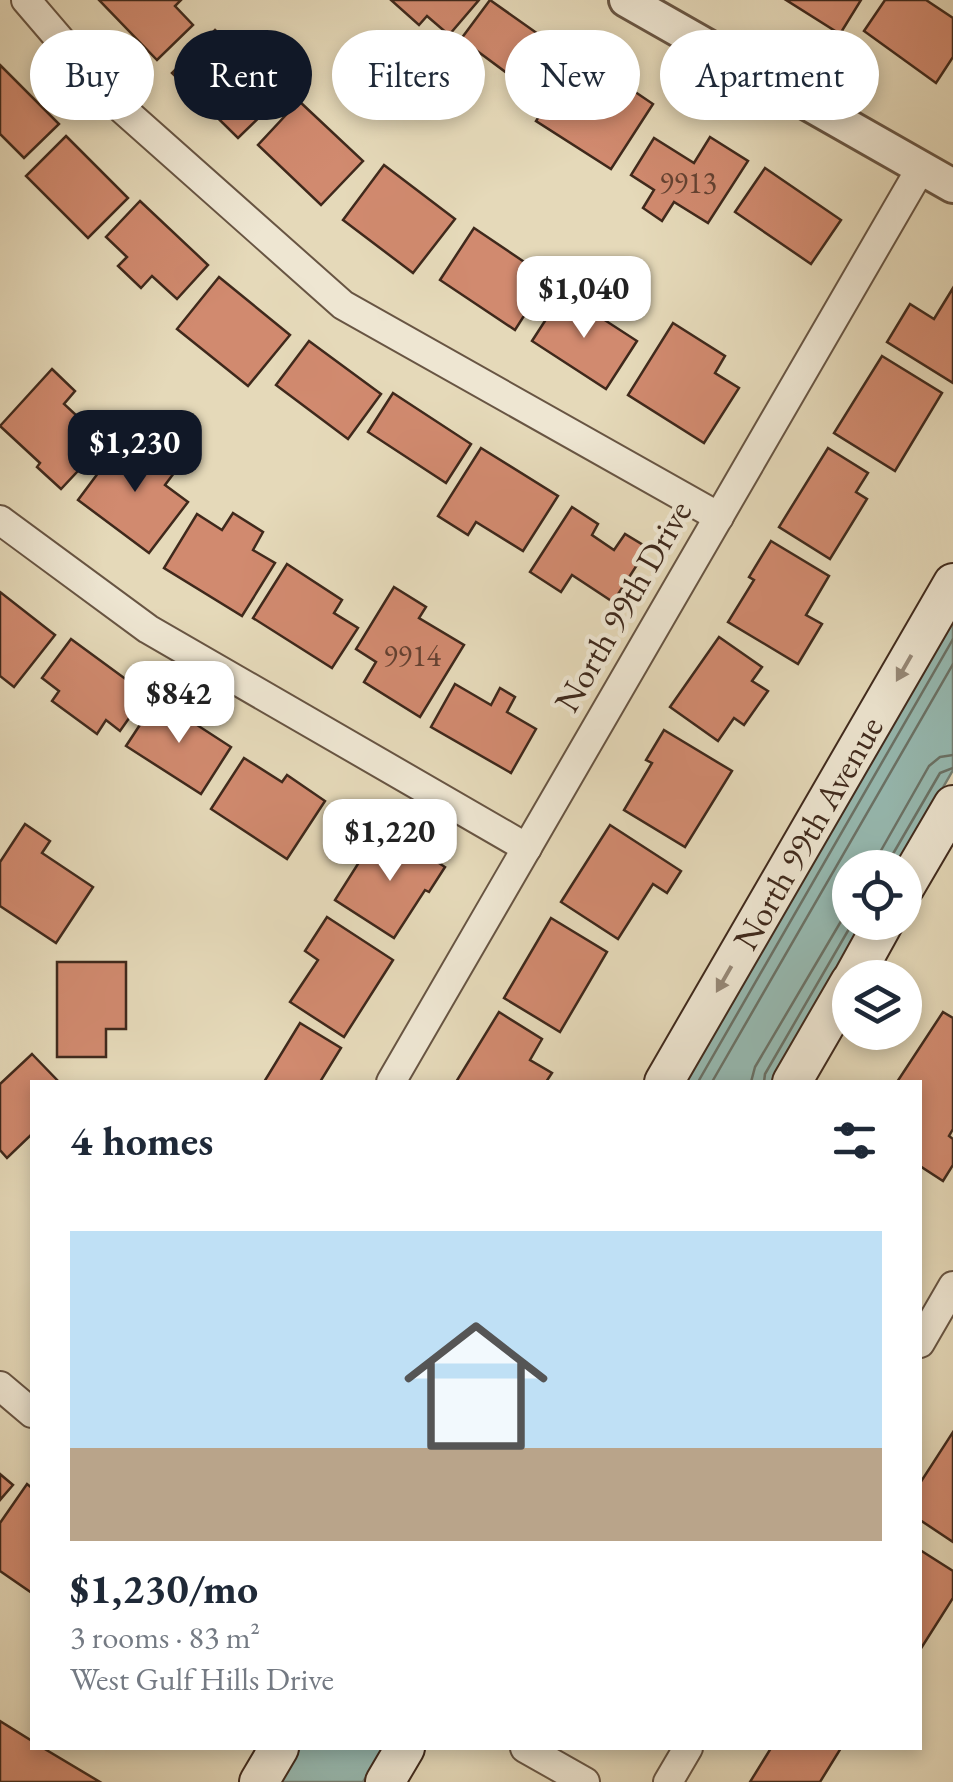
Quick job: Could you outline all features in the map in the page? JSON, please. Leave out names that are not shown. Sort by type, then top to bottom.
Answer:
[{"type":"main road","name":"North 99th Avenue","points":[[665,1080],[953,583]]},
{"type":"main road","points":[[922,858],[953,804]]},
{"type":"main road","points":[[793,1080],[832,1013]]},
{"type":"main road","points":[[259,1782],[278,1750]]},
{"type":"main road","points":[[385,1782],[404,1750]]},
{"type":"street","points":[[26,0],[110,98],[343,305],[719,517]]},
{"type":"street","points":[[626,0],[953,186]]},
{"type":"street","name":"North 99th Drive","points":[[392,1080],[921,168]]},
{"type":"street","points":[[0,520],[148,629],[527,848]]},
{"type":"street","points":[[922,1340],[953,1286]]},
{"type":"street","points":[[0,1386],[30,1410]]},
{"type":"street","points":[[528,1750],[584,1782]]},
{"type":"street","points":[[668,1782],[687,1750]]},
{"type":"water","points":[[953,619],[953,770],[907,850],[832,850],[832,940],[855,940],[843,960],[832,960],[832,979],[773,1080],[687,1080]]},
{"type":"water","points":[[299,1750],[382,1750],[363,1782],[281,1782]]},
{"type":"building","points":[[99,0],[181,0],[175,6],[193,25],[188,30],[174,30],[174,43],[157,60],[154,30],[128,30]]},
{"type":"building","points":[[391,0],[479,0],[453,30],[443,30],[427,16],[419,25]]},
{"type":"building","points":[[490,0],[532,30],[505,30],[505,72],[485,57],[485,30],[468,30]]},
{"type":"building","points":[[786,0],[861,0],[842,30],[834,30]]},
{"type":"building","points":[[885,0],[926,0],[953,18],[953,57],[936,83],[879,42],[879,30],[865,30]]},
{"type":"building","points":[[0,65],[30,95],[30,120],[55,120],[59,124],[24,158],[0,134]]},
{"type":"building","points":[[640,95],[653,104],[611,169],[536,121],[640,120]]},
{"type":"building","points":[[312,113],[363,161],[321,205],[258,145],[281,120],[312,120]]},
{"type":"building","points":[[220,120],[257,120],[238,138]]},
{"type":"building","points":[[66,136],[128,198],[88,238],[26,176]]},
{"type":"building","points":[[710,137],[748,161],[708,223],[674,202],[662,221],[643,208],[654,190],[631,175],[654,138],[694,163]]},
{"type":"building","points":[[384,165],[455,219],[413,273],[343,220]]},
{"type":"building","points":[[765,168],[841,220],[811,264],[735,212]]},
{"type":"building","points":[[140,201],[208,265],[177,299],[152,276],[141,288],[118,266],[127,257],[106,237]]},
{"type":"building","points":[[474,228],[548,278],[515,330],[440,280]]},
{"type":"building","points":[[219,277],[290,335],[248,386],[177,329]]},
{"type":"building","points":[[953,288],[953,383],[887,342],[910,304],[934,319]]},
{"type":"building","points":[[563,293],[637,341],[606,389],[532,341]]},
{"type":"building","points":[[673,323],[725,356],[715,373],[739,388],[704,443],[628,395]]},
{"type":"building","points":[[309,341],[381,394],[348,439],[276,385]]},
{"type":"building","points":[[882,356],[942,393],[895,471],[834,433]]},
{"type":"building","points":[[52,369],[75,391],[64,404],[105,442],[61,489],[0,426]]},
{"type":"building","points":[[393,393],[471,444],[446,483],[368,432]]},
{"type":"building","points":[[125,437],[174,473],[165,485],[188,502],[149,553],[78,500]]},
{"type":"building","points":[[481,448],[558,496],[523,551],[476,522],[468,535],[438,516]]},
{"type":"building","points":[[828,448],[868,473],[856,492],[867,499],[830,559],[779,527]]},
{"type":"building","points":[[572,507],[598,524],[592,535],[614,550],[625,534],[648,548],[613,602],[572,575],[561,592],[530,572]]},
{"type":"building","points":[[233,513],[263,532],[253,550],[275,563],[242,616],[164,568],[197,514],[222,530]]},
{"type":"building","points":[[771,541],[829,576],[806,615],[822,624],[798,664],[728,622],[754,580],[749,577]]},
{"type":"building","points":[[287,564],[342,600],[334,613],[358,628],[332,668],[253,618]]},
{"type":"building","points":[[394,587],[426,607],[419,618],[464,645],[420,717],[364,682],[376,662],[356,649]]},
{"type":"building","points":[[0,592],[55,635],[14,687],[0,676]]},
{"type":"building","points":[[719,637],[762,667],[752,681],[768,691],[744,725],[734,718],[718,741],[670,707]]},
{"type":"building","points":[[71,639],[146,694],[120,731],[106,720],[97,734],[52,701],[59,691],[42,678]]},
{"type":"building","points":[[455,684],[491,705],[500,688],[515,697],[507,712],[536,729],[511,773],[431,727]]},
{"type":"building","points":[[157,699],[231,747],[201,794],[126,746]]},
{"type":"building","points":[[664,730],[732,771],[685,847],[624,810],[652,763],[646,760]]},
{"type":"building","points":[[244,758],[282,782],[287,775],[325,801],[287,859],[211,809]]},
{"type":"building","points":[[25,824],[50,841],[42,853],[93,887],[56,943],[0,906],[0,862]]},
{"type":"building","points":[[610,825],[681,871],[667,893],[653,884],[618,939],[561,902]]},
{"type":"building","points":[[391,832],[445,867],[394,938],[335,900],[368,848],[377,854]]},
{"type":"building","points":[[327,917],[393,960],[344,1037],[290,1002],[318,960],[305,951]]},
{"type":"building","points":[[551,918],[607,952],[560,1032],[504,998]]},
{"type":"building","points":[[57,962],[126,962],[126,1029],[106,1029],[106,1057],[57,1057]]},
{"type":"building","points":[[499,1012],[542,1039],[530,1060],[552,1073],[547,1080],[457,1080]]},
{"type":"building","points":[[943,1012],[953,1018],[953,1129],[949,1136],[953,1139],[953,1165],[943,1181],[922,1167],[922,1080],[898,1080],[918,1050],[922,1050]]},
{"type":"building","points":[[300,1023],[341,1048],[321,1080],[265,1080]]},
{"type":"building","points":[[32,1054],[57,1080],[30,1080],[30,1136],[7,1158],[0,1150],[0,1084]]},
{"type":"building","points":[[953,1432],[953,1542],[922,1521],[922,1480]]},
{"type":"building","points":[[0,1474],[13,1485],[0,1500]]},
{"type":"building","points":[[27,1484],[30,1592],[0,1571],[0,1523]]},
{"type":"building","points":[[922,1551],[953,1571],[953,1598],[922,1647]]},
{"type":"building","points":[[0,1721],[30,1740],[30,1750],[46,1750],[100,1782],[0,1782]]},
{"type":"building","points":[[770,1750],[840,1750],[820,1782],[750,1782]]}]
